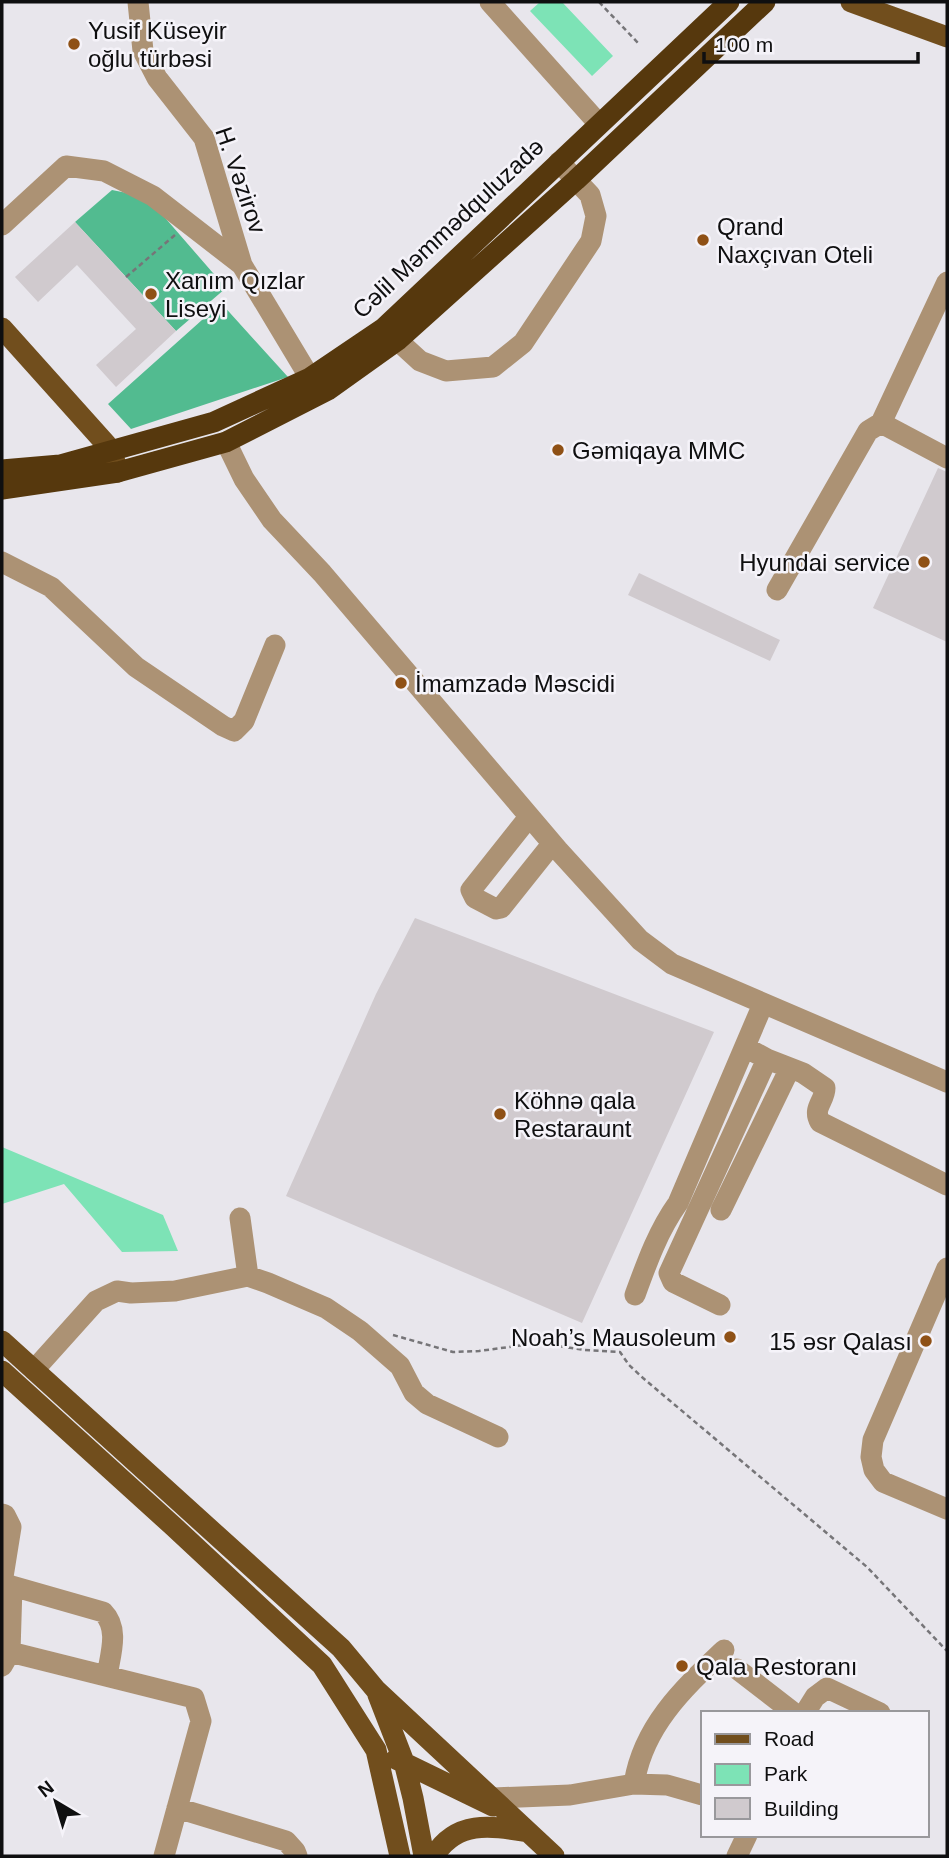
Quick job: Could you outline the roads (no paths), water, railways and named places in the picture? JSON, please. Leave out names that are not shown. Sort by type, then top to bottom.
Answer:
[{"type":"highway","name":"Cəlil Məmmədquluzadə","points":[[2,470],[115,462],[214,422],[310,378],[391,334],[559,162],[729,2]]},
{"type":"highway","points":[[2,489],[115,462],[226,442],[328,390],[576,180],[765,2]]},
{"type":"main road","points":[[851,2],[947,37]]},
{"type":"main road","points":[[2,328],[115,462]]},
{"type":"main road","points":[[2,1341],[341,1648],[376,1690],[554,1856]]},
{"type":"main road","points":[[2,1371],[322,1665],[376,1750],[400,1856]]},
{"type":"main road","points":[[376,1690],[404,1762],[414,1798],[424,1856]]},
{"type":"main road","points":[[376,1750],[500,1805]]},
{"type":"main road","points":[[434,1856],[447,1841],[475,1827],[492,1826],[528,1832]]},
{"type":"street","name":"H. Vəzirov","points":[[138,2],[143,51],[157,78],[204,138],[242,265]]},
{"type":"street","points":[[490,2],[599,124]]},
{"type":"street","points":[[391,334],[420,361],[446,371],[493,367],[523,343],[591,241],[596,216],[590,195],[559,162]]},
{"type":"street","points":[[2,225],[66,166],[104,171],[153,196],[242,265],[310,378]]},
{"type":"street","points":[[777,590],[867,431],[881,423],[947,282]]},
{"type":"street","points":[[881,423],[947,458]]},
{"type":"street","points":[[226,442],[244,479],[272,520],[331,583],[552,844],[640,940],[672,964],[947,1082]]},
{"type":"street","points":[[2,562],[51,587],[136,667],[234,731],[244,721],[275,645]]},
{"type":"street","points":[[529,817],[471,890],[471,894],[496,909],[501,908],[552,844]]},
{"type":"street","points":[[635,1294],[654,1244],[664,1222],[678,1203],[763,1004]]},
{"type":"street","points":[[745,1047],[821,1083],[826,1092],[817,1109],[820,1122],[947,1185]]},
{"type":"street","points":[[720,1304],[673,1282],[669,1273],[768,1059]]},
{"type":"street","points":[[721,1210],[790,1068]]},
{"type":"street","points":[[240,1218],[248,1276]]},
{"type":"street","points":[[947,1268],[873,1440],[871,1457],[874,1470],[883,1482],[947,1508]]},
{"type":"street","points":[[34,1370],[96,1301],[107,1294],[117,1291],[175,1291],[248,1276],[326,1308],[360,1331],[400,1366],[414,1394],[427,1404],[498,1437]]},
{"type":"street","points":[[2,1514],[12,1527],[5,1584],[6,1659],[107,1676],[194,1698],[201,1721],[164,1856]]},
{"type":"street","points":[[5,1584],[103,1612],[110,1619],[113,1630],[107,1676]]},
{"type":"street","points":[[634,1784],[638,1760],[659,1720],[686,1686],[724,1650]]},
{"type":"street","points":[[737,1669],[791,1711]]},
{"type":"street","points":[[806,1711],[815,1697],[827,1688],[876,1711]]},
{"type":"street","points":[[500,1805],[634,1784],[667,1785],[701,1795]]},
{"type":"street","points":[[177,1808],[270,1846],[286,1841],[297,1856]]},
{"type":"street","points":[[737,1856],[746,1837]]},
{"type":"place","name":"Yusif Küseyir oğlu türbəsi","points":[[74,44]]},
{"type":"place","name":"Qrand Naxçıvan Oteli","points":[[703,240]]},
{"type":"place","name":"Xanım Qızlar Liseyi","points":[[151,294]]},
{"type":"place","name":"Gəmiqaya MMC","points":[[558,450]]},
{"type":"place","name":"Hyundai service","points":[[924,562]]},
{"type":"place","name":"İmamzadə Məscidi","points":[[401,683]]},
{"type":"place","name":"Köhnə qala Restaraunt","points":[[500,1114]]},
{"type":"place","name":"Noah’s Mausoleum","points":[[730,1337]]},
{"type":"place","name":"15 əsr Qalası","points":[[926,1341]]},
{"type":"place","name":"Qala Restoranı","points":[[682,1666]]}]
